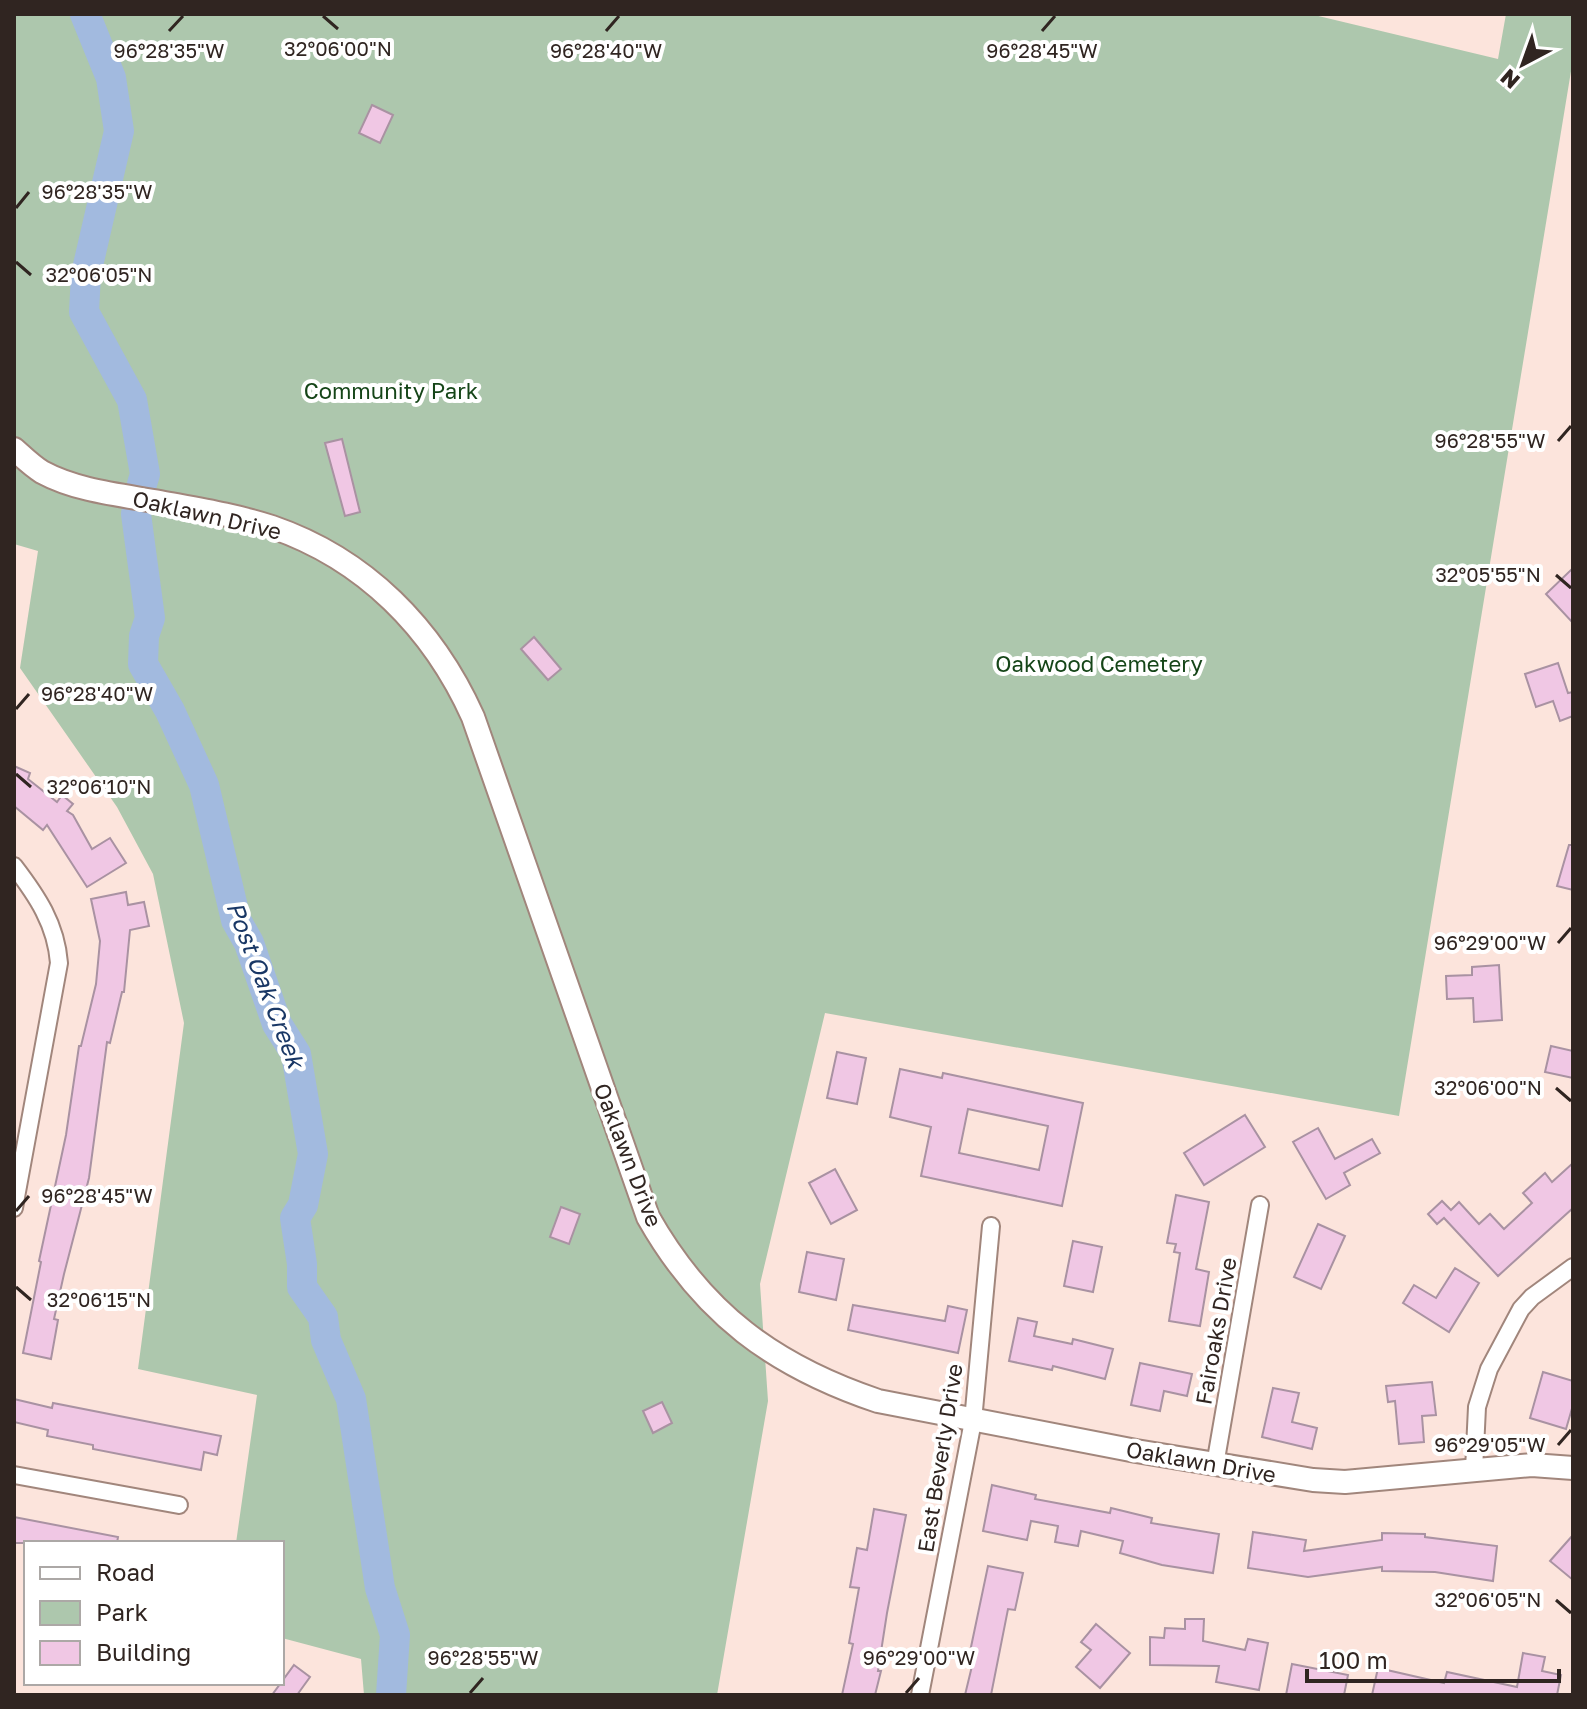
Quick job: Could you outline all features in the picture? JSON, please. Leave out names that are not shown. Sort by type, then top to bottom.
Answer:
[{"type":"street","name":"Oaklawn Drive","points":[[14,449],[32,465],[58,479],[108,493],[219,513],[301,539],[361,573],[411,618],[449,670],[473,717],[640,1199],[665,1246],[714,1306],[747,1335],[795,1367],[878,1401],[1215,1465],[1313,1480],[1345,1482],[1532,1465],[1573,1468]]},
{"type":"street","points":[[14,866],[48,915],[58,947],[59,963],[14,1208]]},
{"type":"street","name":"Fairoaks Drive","points":[[1215,1465],[1260,1205]]},
{"type":"street","name":"East Beverly Drive","points":[[920,1695],[973,1421],[991,1226]]},
{"type":"street","points":[[1474,1470],[1477,1407],[1489,1369],[1521,1309],[1543,1288],[1573,1267]]},
{"type":"street","points":[[14,1475],[179,1505]]},
{"type":"green space","points":[[14,14],[1310,14],[1498,59],[1506,14],[1573,14],[1573,59],[1399,1116],[825,1013],[760,1284],[768,1401],[717,1695],[364,1695],[361,1659],[284,1639],[284,1541],[236,1541],[257,1395],[138,1369],[184,1023],[153,874],[117,807],[20,668],[38,551],[14,544]]},
{"type":"building","points":[[372,105],[393,115],[380,143],[359,133]]},
{"type":"building","points":[[342,439],[360,512],[345,516],[325,443]]},
{"type":"building","points":[[1573,568],[1573,623],[1546,594]]},
{"type":"building","points":[[534,637],[561,669],[548,680],[521,649]]},
{"type":"building","points":[[1558,663],[1568,693],[1573,692],[1573,716],[1560,721],[1553,701],[1536,707],[1525,674]]},
{"type":"building","points":[[14,766],[30,773],[28,779],[57,802],[62,795],[73,804],[67,811],[73,815],[92,849],[110,838],[126,863],[87,887],[47,825],[43,830],[14,806]]},
{"type":"building","points":[[1569,845],[1573,845],[1573,890],[1557,886]]},
{"type":"building","points":[[126,892],[128,905],[144,902],[149,926],[130,930],[124,992],[110,1043],[107,1042],[89,1178],[54,1319],[58,1320],[51,1359],[23,1353],[66,1135],[79,1046],[96,984],[100,941],[91,899]]},
{"type":"building","points":[[1499,965],[1502,1020],[1474,1022],[1473,998],[1447,999],[1446,976],[1472,975],[1472,967]]},
{"type":"building","points":[[1551,1046],[1573,1051],[1573,1078],[1545,1072]]},
{"type":"building","points":[[837,1052],[866,1058],[857,1104],[827,1098]]},
{"type":"building","points":[[900,1069],[942,1078],[943,1073],[1083,1103],[1062,1206],[921,1176],[931,1127],[890,1117]],"holes":[[[968,1109],[1048,1126],[1039,1170],[959,1153]]]},
{"type":"building","points":[[1245,1115],[1265,1147],[1204,1185],[1184,1153]]},
{"type":"building","points":[[1318,1128],[1335,1159],[1372,1139],[1380,1153],[1344,1173],[1350,1185],[1326,1199],[1293,1142]]},
{"type":"building","points":[[1573,1163],[1573,1208],[1498,1276],[1444,1218],[1437,1224],[1428,1214],[1442,1201],[1451,1210],[1459,1202],[1479,1224],[1490,1214],[1504,1229],[1532,1203],[1523,1193],[1545,1173],[1552,1182]]},
{"type":"building","points":[[835,1169],[857,1210],[831,1224],[809,1183]]},
{"type":"building","points":[[1176,1195],[1209,1202],[1196,1269],[1209,1272],[1200,1326],[1169,1321],[1180,1253],[1174,1252],[1176,1244],[1167,1243]]},
{"type":"building","points":[[561,1207],[580,1214],[569,1244],[550,1237]]},
{"type":"building","points":[[1318,1224],[1345,1236],[1321,1289],[1294,1277]]},
{"type":"building","points":[[1073,1241],[1102,1247],[1093,1292],[1064,1286]]},
{"type":"building","points":[[807,1252],[844,1259],[836,1300],[799,1292]]},
{"type":"building","points":[[1455,1268],[1479,1283],[1449,1332],[1403,1303],[1414,1285],[1436,1298]]},
{"type":"building","points":[[853,1305],[945,1321],[948,1306],[967,1310],[958,1353],[848,1330]]},
{"type":"building","points":[[1018,1318],[1037,1322],[1034,1336],[1072,1344],[1073,1339],[1113,1349],[1105,1379],[1053,1366],[1052,1370],[1009,1361]]},
{"type":"building","points":[[1140,1363],[1192,1374],[1187,1396],[1164,1391],[1160,1411],[1131,1405]]},
{"type":"building","points":[[1543,1372],[1573,1381],[1573,1405],[1566,1429],[1530,1418]]},
{"type":"building","points":[[1432,1382],[1436,1415],[1422,1416],[1424,1442],[1399,1444],[1395,1401],[1388,1402],[1386,1386]]},
{"type":"building","points":[[1273,1388],[1299,1393],[1292,1422],[1317,1428],[1312,1449],[1262,1437]]},
{"type":"building","points":[[14,1399],[52,1408],[53,1403],[221,1436],[217,1455],[204,1452],[201,1470],[93,1449],[93,1445],[47,1436],[48,1430],[14,1422]]},
{"type":"building","points":[[662,1402],[672,1423],[653,1433],[643,1411]]},
{"type":"building","points":[[992,1485],[1036,1495],[1035,1499],[1110,1513],[1111,1508],[1152,1518],[1151,1523],[1219,1534],[1213,1573],[1162,1565],[1120,1553],[1123,1541],[1081,1531],[1078,1546],[1055,1542],[1058,1526],[1031,1521],[1027,1540],[983,1531]]},
{"type":"building","points":[[874,1509],[906,1515],[887,1613],[878,1671],[881,1671],[875,1695],[842,1695],[853,1644],[849,1643],[859,1588],[850,1587],[857,1548],[867,1550]]},
{"type":"building","points":[[14,1517],[118,1537],[117,1541],[14,1543]]},
{"type":"building","points":[[1253,1532],[1306,1540],[1304,1551],[1382,1540],[1382,1533],[1425,1534],[1425,1537],[1497,1546],[1493,1581],[1435,1572],[1382,1571],[1382,1567],[1308,1577],[1248,1568]]},
{"type":"building","points":[[1573,1535],[1573,1580],[1550,1561]]},
{"type":"building","points":[[988,1566],[1023,1573],[1015,1610],[1008,1609],[991,1695],[965,1695],[972,1666],[967,1666]]},
{"type":"building","points":[[1185,1619],[1204,1619],[1203,1641],[1245,1650],[1248,1639],[1268,1643],[1259,1690],[1216,1682],[1219,1666],[1150,1665],[1150,1637],[1164,1638],[1165,1628],[1185,1629]]},
{"type":"building","points":[[1096,1624],[1130,1653],[1100,1688],[1076,1667],[1091,1650],[1081,1642]]},
{"type":"building","points":[[1523,1653],[1545,1657],[1542,1671],[1561,1675],[1557,1695],[1372,1695],[1378,1668],[1444,1683],[1447,1672],[1517,1687]]},
{"type":"building","points":[[1292,1664],[1348,1675],[1344,1695],[1286,1695]]},
{"type":"building","points":[[294,1665],[310,1677],[297,1695],[272,1695],[279,1685],[284,1685],[284,1679]]},
{"type":"waterway","name":"Post Oak Creek","points":[[85,14],[111,78],[119,131],[86,274],[84,312],[132,400],[145,474],[142,484]]},
{"type":"waterway","name":"Post Oak Creek","points":[[136,514],[150,618],[144,636],[143,664],[170,711],[204,785],[236,920],[249,943],[277,1024],[296,1054],[313,1154],[303,1205],[295,1218],[302,1287],[323,1317],[326,1340],[351,1399],[380,1588],[395,1635],[391,1695]]},
{"type":"park label","name":"Community Park","points":[[391,391]]},
{"type":"park label","name":"Oakwood Cemetery","points":[[1099,664]]}]
